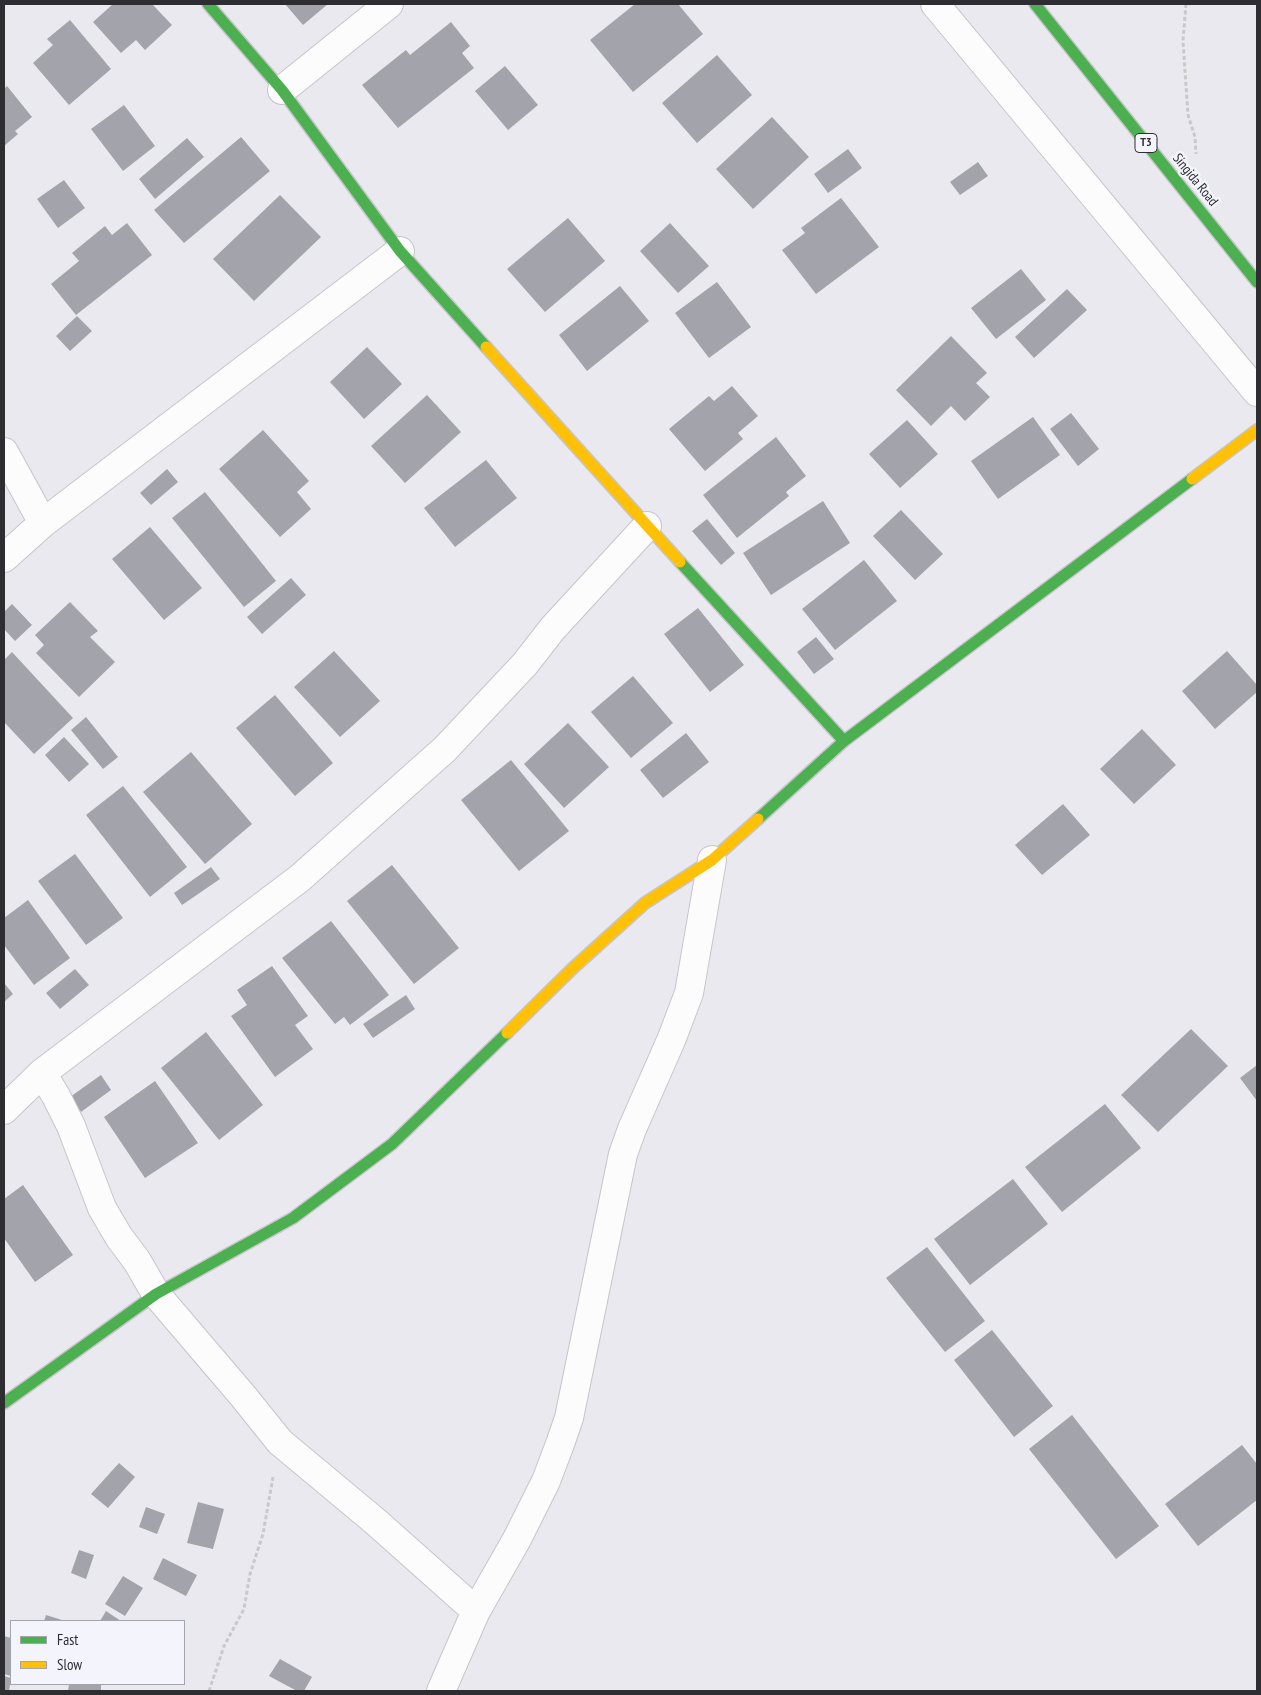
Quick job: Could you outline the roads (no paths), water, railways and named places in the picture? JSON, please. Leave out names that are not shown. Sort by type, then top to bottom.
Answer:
[{"type":"main road","points":[[208,4],[282,90],[400,251],[647,526],[844,741]]},
{"type":"main road","name":"Singida Road","points":[[1035,4],[1257,282]]},
{"type":"main road","points":[[4,1403],[156,1294],[293,1218],[392,1144],[572,968],[645,903],[712,860],[844,741],[1257,430]]},
{"type":"street","points":[[282,90],[389,4]]},
{"type":"street","points":[[935,4],[1257,392]]},
{"type":"street","points":[[4,558],[43,523],[400,251]]},
{"type":"street","points":[[4,452],[43,523]]},
{"type":"street","points":[[4,1110],[42,1073],[300,878],[445,749],[525,664],[553,628],[647,526]]},
{"type":"street","points":[[441,1691],[476,1611],[517,1539],[546,1481],[569,1418],[624,1154],[632,1129],[672,1038],[689,993],[712,860]]},
{"type":"street","points":[[42,1073],[71,1126],[102,1208],[156,1294],[280,1442],[376,1522],[476,1611]]}]
